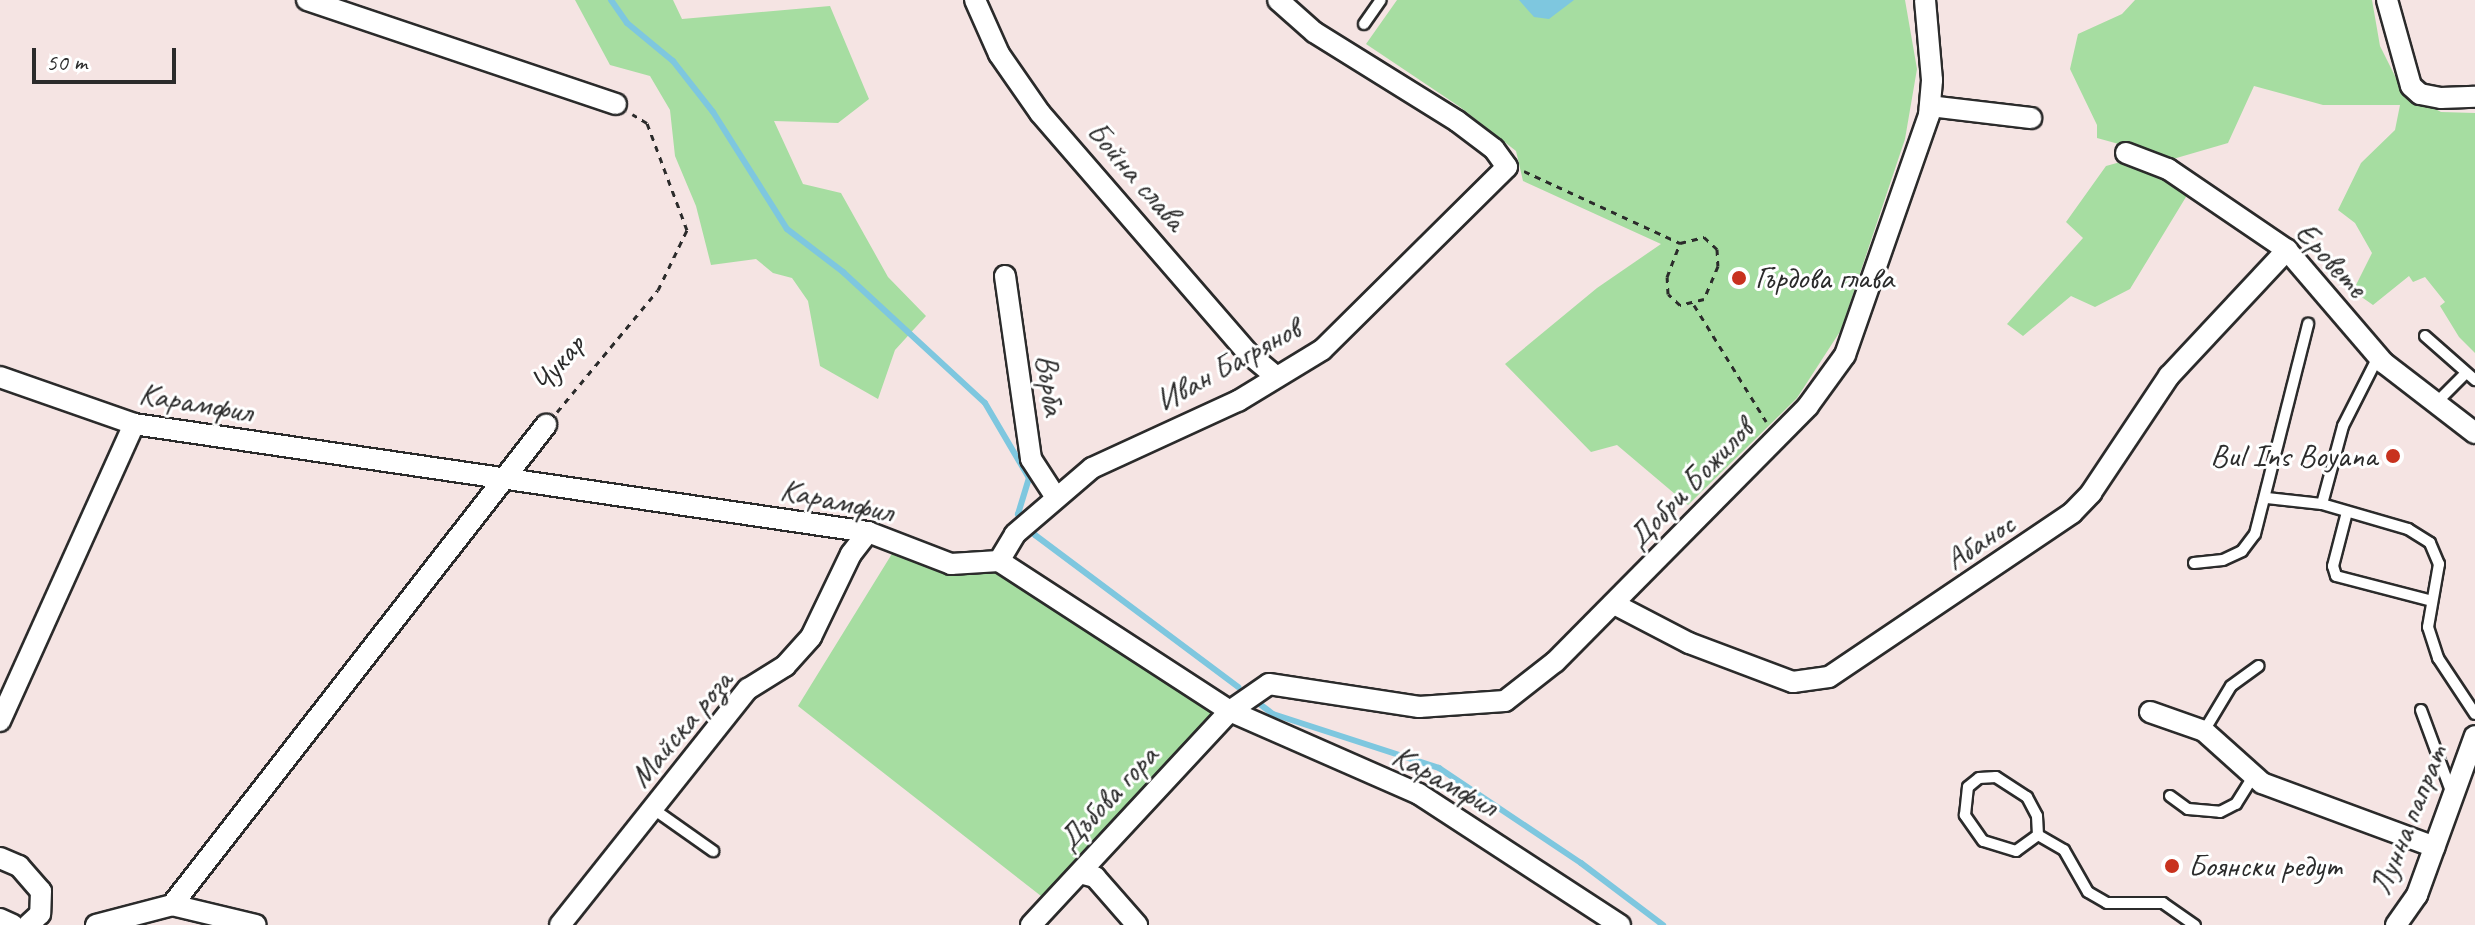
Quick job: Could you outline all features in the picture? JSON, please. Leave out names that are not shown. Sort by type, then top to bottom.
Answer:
[{"type":"street","points":[[307,0],[616,104]]},
{"type":"street","name":"Бойна слава","points":[[975,0],[999,54],[1040,113],[1249,354],[1274,375]]},
{"type":"street","points":[[1278,0],[1314,32],[1457,121],[1494,149],[1507,167]]},
{"type":"street","name":"Добри Божилов","points":[[1230,711],[1269,684],[1419,707],[1505,701],[1555,662],[1780,435],[1845,355],[1930,106],[1925,0]]},
{"type":"street","points":[[2387,0],[2398,50],[2411,86],[2420,94],[2475,97]]},
{"type":"street","points":[[1930,106],[2031,118]]},
{"type":"street","name":"Еровете","points":[[2126,153],[2168,169],[2287,250],[2378,357],[2475,433]]},
{"type":"street","name":"Иван Багрянов","points":[[999,561],[1015,534],[1035,514],[1092,468],[1238,401],[1274,375],[1322,350],[1507,167]]},
{"type":"street","name":"Абанос","points":[[1614,604],[1689,643],[1783,679],[1811,683],[1829,677],[2072,513],[2091,493],[2169,376],[2287,250]]},
{"type":"street","name":"Върба","points":[[1005,276],[1031,459],[1055,496]]},
{"type":"street","name":"Карамфил","points":[[0,377],[134,424],[500,480],[679,501],[868,532],[951,564],[999,561],[1230,711],[1419,794],[1620,925]]},
{"type":"street","points":[[0,721],[134,424]]},
{"type":"street","name":"Чукар","points":[[172,905],[500,480],[546,425]]},
{"type":"street","name":"Майска роза","points":[[560,925],[748,689],[785,666],[811,637],[851,554],[868,532]]},
{"type":"street","name":"Дъбова гора","points":[[1031,925],[1230,711]]},
{"type":"street","points":[[2150,712],[2204,731],[2253,777],[2435,847]]},
{"type":"street","name":"Лунна папрат","points":[[2396,925],[2417,895],[2475,736]]},
{"type":"street","points":[[0,858],[19,866],[41,891],[40,914],[28,925]]},
{"type":"street","points":[[1080,873],[1095,877],[1137,925]]},
{"type":"street","points":[[96,925],[172,905],[256,925]]},
{"type":"street","points":[[0,919],[13,925]]},
{"type":"lane","points":[[1364,24],[1381,0]]},
{"type":"lane","points":[[2194,563],[2223,560],[2242,551],[2267,498],[2308,324]]},
{"type":"lane","points":[[2425,336],[2471,376],[2436,403]]},
{"type":"lane","points":[[2322,504],[2343,426],[2378,357]]},
{"type":"lane","points":[[2267,498],[2322,504],[2408,529],[2430,543],[2439,564],[2429,600],[2428,627],[2438,658],[2475,714]]},
{"type":"lane","points":[[2347,512],[2333,566],[2336,576],[2429,600]]},
{"type":"lane","points":[[2204,731],[2231,686],[2259,666]]},
{"type":"lane","points":[[2421,710],[2454,799]]},
{"type":"lane","points":[[2170,796],[2188,809],[2220,812],[2236,804],[2253,777]]},
{"type":"lane","points":[[1979,778],[2012,783],[2037,816],[2038,835],[2016,851],[1983,841],[1965,815],[1968,787],[1979,778]]},
{"type":"lane","points":[[652,808],[713,851]]},
{"type":"lane","points":[[2038,835],[2064,850],[2088,892],[2107,903],[2163,903],[2195,925]]},
{"type":"path","name":"Чукар","points":[[546,425],[658,290],[687,230],[647,123],[616,104]]},
{"type":"path","points":[[1507,167],[1539,174],[1680,243],[1704,237],[1719,257],[1709,292],[1694,305]]},
{"type":"path","points":[[1680,243],[1665,285],[1673,301],[1694,305],[1760,415],[1780,435]]},
{"type":"green space","points":[[575,0],[673,0],[682,19],[830,6],[869,99],[838,123],[774,121],[803,184],[841,193],[888,277],[926,316],[895,350],[878,399],[820,366],[808,301],[792,278],[773,273],[756,259],[711,265],[696,206],[675,156],[670,110],[650,76],[610,65]]},
{"type":"green space","points":[[1397,0],[1905,0],[1917,69],[1905,139],[1841,330],[1797,398],[1688,505],[1617,445],[1591,452],[1505,364],[1597,288],[1661,244],[1523,181],[1516,151],[1460,107],[1366,44]]},
{"type":"green space","points":[[2135,0],[2372,0],[2380,46],[2403,92],[2441,112],[2475,113],[2475,353],[2459,337],[2440,306],[2445,302],[2425,277],[2413,282],[2409,276],[2373,305],[2353,291],[2372,253],[2355,223],[2338,210],[2361,163],[2395,130],[2400,105],[2323,105],[2254,86],[2228,143],[2173,159],[2097,138],[2097,125],[2070,69],[2078,34],[2122,14]]},
{"type":"green space","points":[[2124,161],[2164,176],[2189,192],[2130,289],[2095,307],[2071,296],[2023,336],[2007,324],[2083,238],[2066,222],[2106,166]]},
{"type":"green space","points":[[898,544],[951,564],[999,561],[1230,711],[1050,903],[798,706]]},
{"type":"water","points":[[1519,0],[1574,0],[1549,19],[1534,17]]},
{"type":"waterway","points":[[611,0],[627,23],[673,61],[713,112],[787,229],[843,272],[985,403],[1029,478],[1018,514],[1035,535],[1238,687]]},
{"type":"waterway","points":[[1257,702],[1273,714],[1439,768],[1581,863],[1663,925]]},
{"type":"place","name":"Гърдова глава","points":[[1739,278]]},
{"type":"place","name":"Bul Ins Boyana","points":[[2393,456]]},
{"type":"place","name":"Боянски редут","points":[[2172,866]]}]
